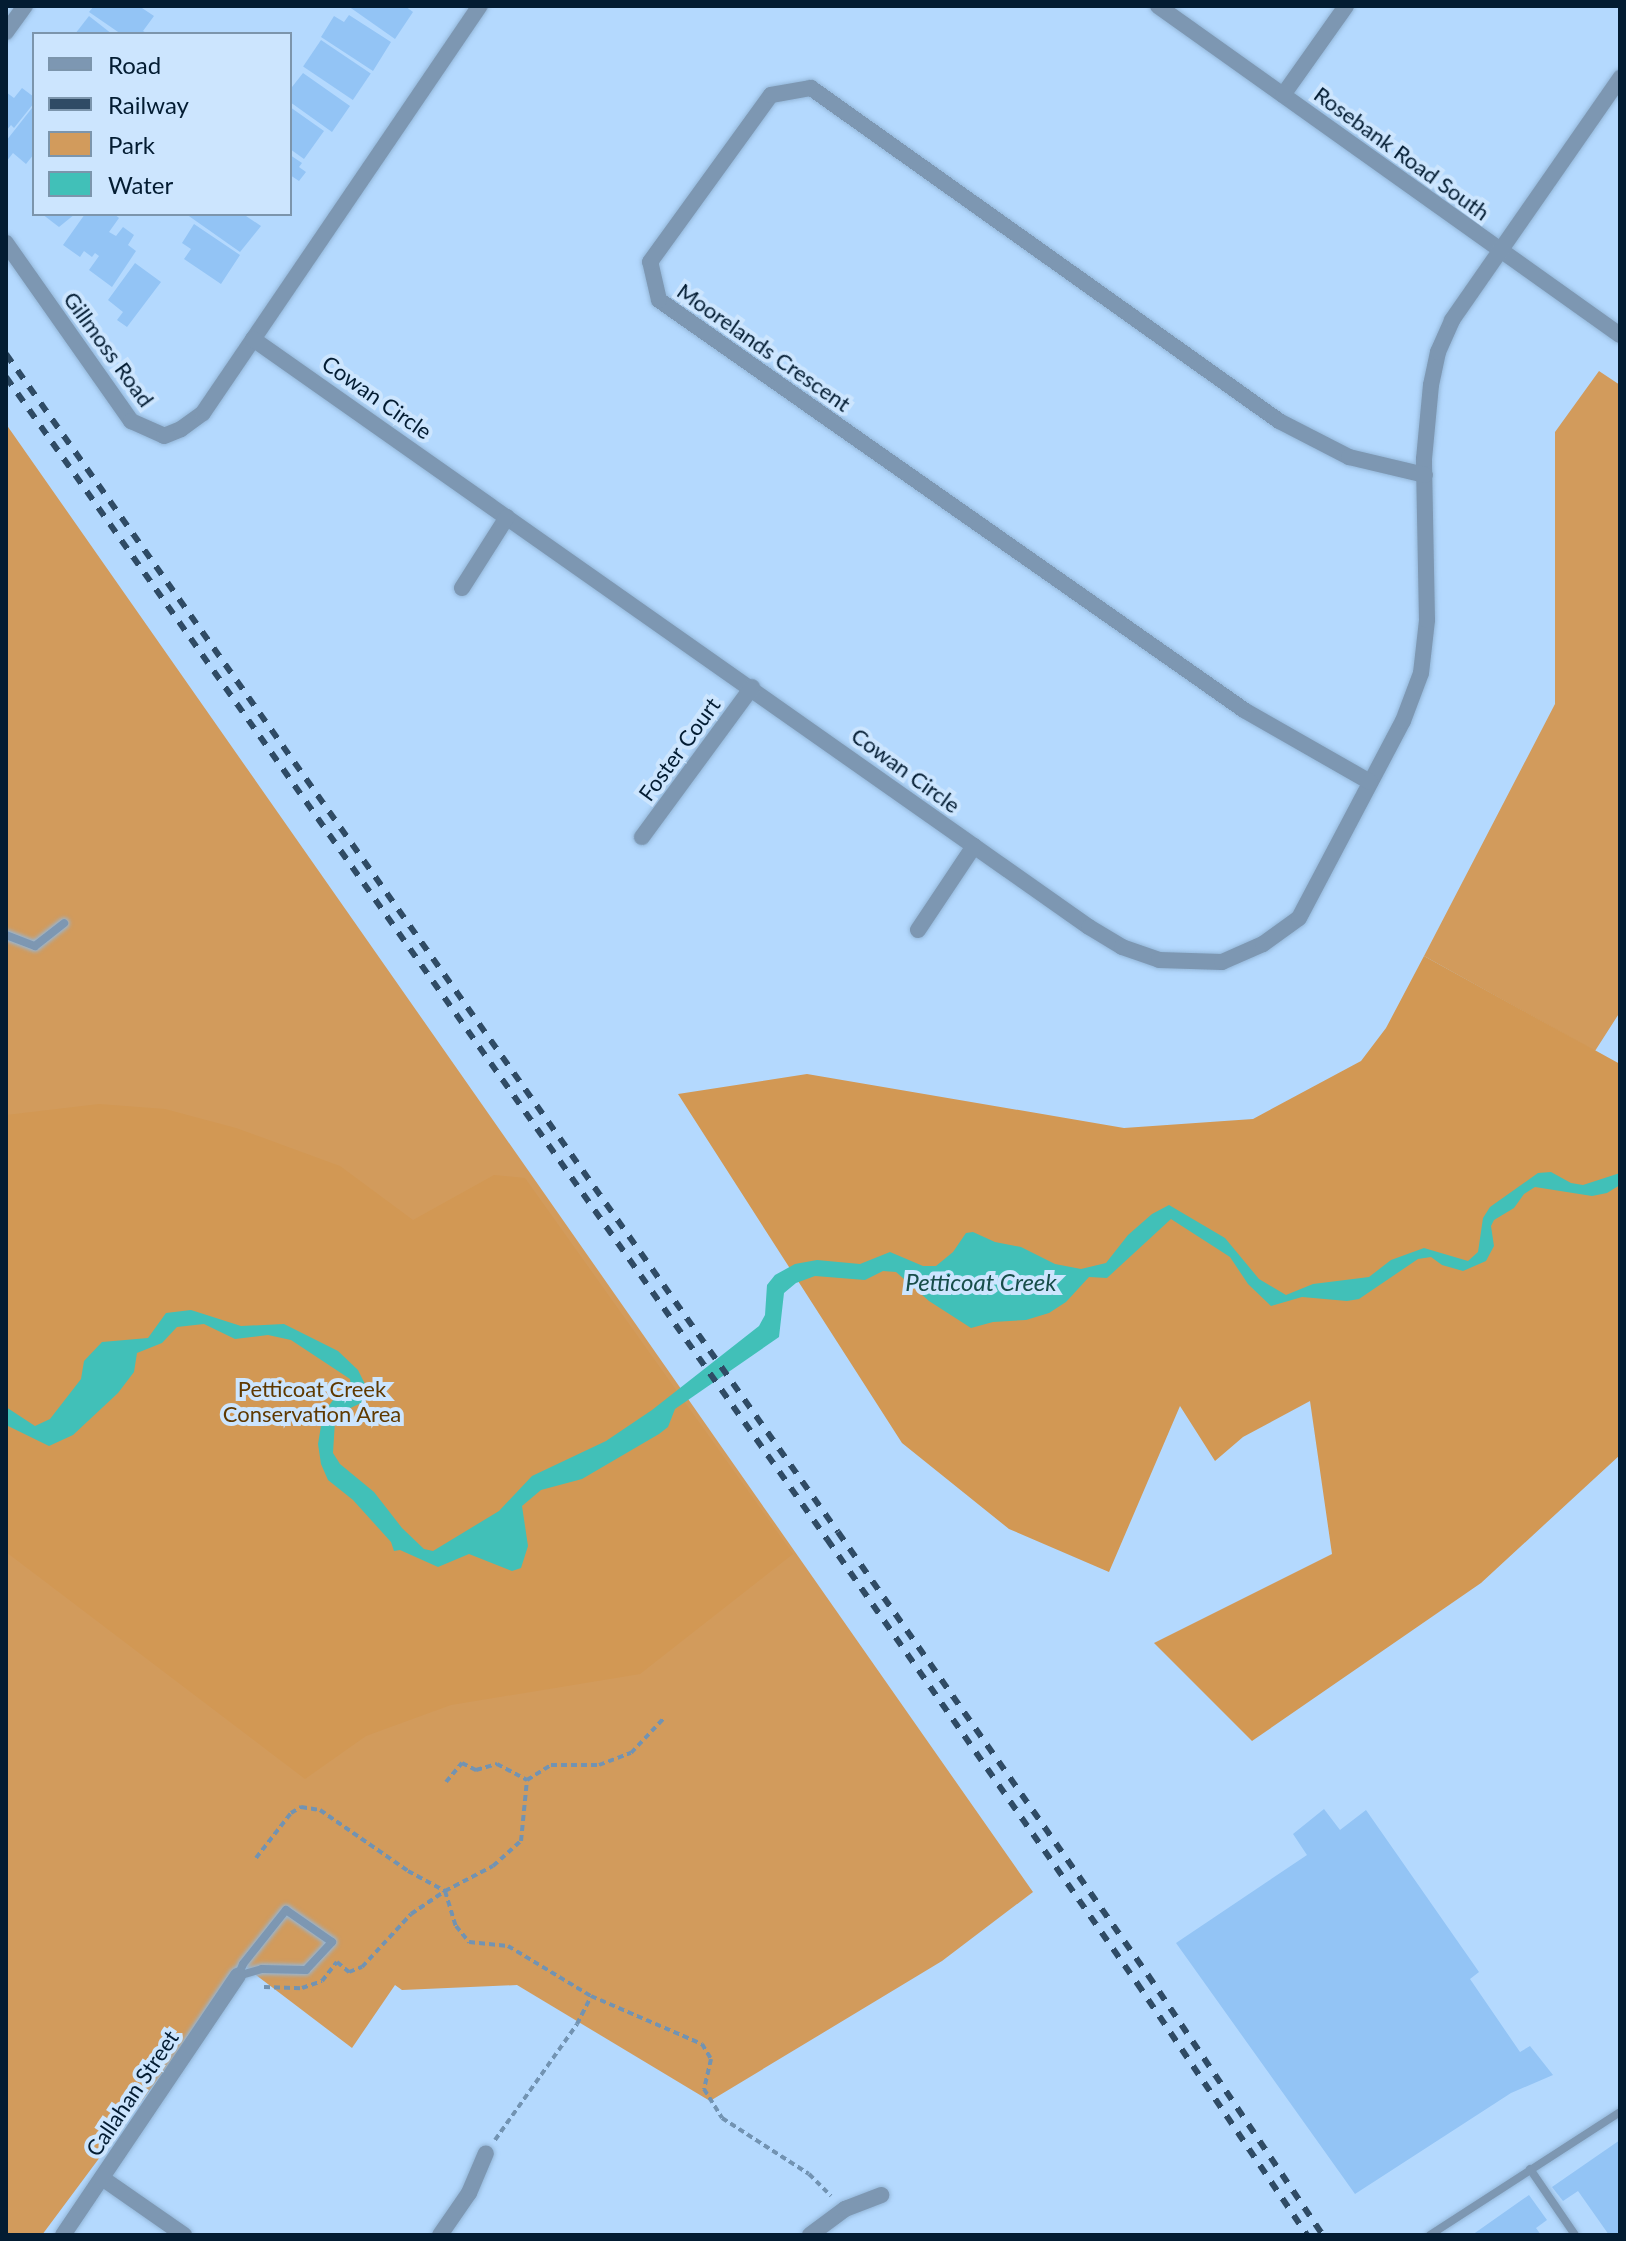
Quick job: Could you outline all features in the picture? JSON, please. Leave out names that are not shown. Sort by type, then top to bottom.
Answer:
[{"type":"street","points":[[6,32],[25,6]]},
{"type":"street","points":[[253,339],[480,6]]},
{"type":"street","name":"Rosebank Road South","points":[[1158,6],[1620,335]]},
{"type":"street","points":[[1283,95],[1346,6]]},
{"type":"street","name":"Cowan Circle","points":[[253,339],[1122,947],[1159,960],[1222,962],[1263,944],[1299,918],[1403,721],[1421,673],[1427,620],[1426,429],[1438,352],[1452,320],[1620,78]]},
{"type":"street","name":"Moorelands Crescent","points":[[1370,782],[1244,710],[659,300],[650,262],[771,95],[811,88],[1279,421],[1349,457],[1425,475]]},
{"type":"street","name":"Gillmoss Road","points":[[6,243],[131,421],[149,432],[164,436],[192,423],[253,339]]},
{"type":"street","points":[[462,588],[507,517]]},
{"type":"street","name":"Foster Court","points":[[642,837],[752,687]]},
{"type":"street","points":[[918,930],[974,846]]},
{"type":"street","name":"Callahan Street","points":[[63,2235],[238,1976]]},
{"type":"street","points":[[440,2235],[469,2193],[486,2153]]},
{"type":"street","points":[[102,2178],[184,2235]]},
{"type":"street","points":[[810,2235],[845,2209],[881,2195]]},
{"type":"lane","points":[[6,935],[35,946],[64,923]]},
{"type":"lane","points":[[286,1910],[332,1942],[306,1970],[262,1969],[238,1976],[243,1964],[286,1910]]},
{"type":"lane","points":[[1430,2235],[1620,2112]]},
{"type":"lane","points":[[1530,2169],[1575,2235]]},
{"type":"path","points":[[527,1780],[551,1765],[599,1765],[631,1753],[664,1718]]},
{"type":"path","points":[[446,1782],[462,1763],[476,1770],[497,1764],[527,1780]]},
{"type":"path","points":[[264,1987],[302,1988],[322,1981],[337,1962],[349,1972],[362,1967],[411,1914],[445,1891],[493,1866],[521,1841],[527,1780]]},
{"type":"path","points":[[256,1858],[291,1813],[301,1807],[320,1810],[408,1871],[445,1891],[456,1926],[469,1942],[508,1946],[591,1996],[702,2044],[711,2059],[704,2089],[722,2118],[809,2174],[845,2209]]},
{"type":"path","points":[[486,2153],[577,2024],[591,1996]]},
{"type":"green space","points":[[1599,371],[1620,385],[1620,1012],[1595,1051],[1424,956],[1555,704],[1555,432]]},
{"type":"green space","points":[[6,424],[1033,1892],[942,1961],[710,2101],[517,1985],[402,1990],[395,1985],[352,2048],[243,1965],[42,2235],[6,2235]]},
{"type":"green space","points":[[1424,956],[1620,1064],[1620,1455],[1481,1583],[1252,1741],[1154,1643],[1332,1554],[1310,1401],[1243,1437],[1215,1461],[1180,1406],[1109,1572],[1009,1529],[902,1443],[678,1094],[807,1074],[1124,1128],[1253,1119],[1361,1061],[1386,1028]]},
{"type":"green space","name":"Petticoat Creek Conservation Area","points":[[99,1104],[165,1109],[236,1128],[340,1166],[413,1220],[494,1175],[525,1178],[793,1554],[640,1674],[451,1705],[366,1736],[305,1779],[6,1552],[6,1115]]},
{"type":"water","name":"Petticoat Creek","points":[[1551,1172],[1571,1183],[1583,1185],[1620,1173],[1620,1185],[1607,1193],[1592,1196],[1535,1187],[1524,1194],[1514,1208],[1494,1220],[1491,1226],[1494,1246],[1486,1261],[1463,1271],[1442,1265],[1431,1257],[1418,1259],[1359,1299],[1347,1301],[1302,1297],[1271,1306],[1248,1284],[1230,1257],[1171,1219],[1107,1278],[1089,1277],[1066,1302],[1049,1313],[1026,1320],[993,1322],[971,1328],[929,1301],[896,1272],[883,1271],[865,1280],[815,1276],[796,1283],[784,1293],[779,1337],[675,1409],[668,1427],[659,1434],[582,1479],[541,1490],[522,1506],[528,1546],[521,1568],[512,1571],[469,1554],[438,1567],[400,1550],[394,1551],[391,1542],[353,1500],[328,1480],[321,1464],[318,1444],[323,1414],[333,1400],[351,1386],[350,1379],[291,1340],[268,1335],[235,1339],[204,1324],[177,1327],[162,1343],[137,1353],[134,1372],[118,1393],[73,1435],[49,1446],[6,1425],[6,1407],[35,1426],[50,1419],[81,1379],[84,1361],[102,1342],[148,1338],[166,1313],[191,1310],[241,1326],[284,1324],[338,1351],[358,1370],[365,1384],[365,1397],[361,1403],[340,1413],[335,1421],[333,1453],[340,1464],[374,1492],[402,1528],[424,1549],[433,1551],[499,1511],[532,1476],[606,1441],[652,1410],[759,1326],[765,1315],[767,1285],[775,1275],[795,1264],[817,1260],[860,1264],[890,1252],[923,1266],[936,1266],[953,1252],[966,1233],[973,1232],[995,1242],[1021,1247],[1055,1264],[1081,1269],[1106,1263],[1128,1235],[1152,1214],[1169,1205],[1225,1238],[1259,1279],[1286,1295],[1313,1284],[1369,1277],[1391,1260],[1424,1248],[1468,1261],[1478,1252],[1483,1218],[1490,1207],[1538,1173]]},
{"type":"building","points":[[94,6],[139,6],[154,16],[145,32],[118,32],[89,12]]},
{"type":"building","points":[[348,6],[405,6],[413,12],[395,39]]},
{"type":"building","points":[[349,15],[391,42],[373,71],[321,37],[334,16],[344,22]]},
{"type":"building","points":[[89,16],[109,32],[77,32]]},
{"type":"building","points":[[321,40],[371,74],[353,100],[303,67]]},
{"type":"building","points":[[303,73],[350,106],[332,132],[292,103],[292,87]]},
{"type":"building","points":[[22,88],[32,96],[32,106],[14,128],[11,125],[6,131],[6,92],[14,98]]},
{"type":"building","points":[[32,108],[32,156],[26,164],[13,153],[6,162],[6,141]]},
{"type":"building","points":[[292,108],[324,131],[304,159],[292,150]]},
{"type":"building","points":[[292,156],[302,163],[299,167],[306,172],[299,181],[292,176]]},
{"type":"building","points":[[45,216],[73,216],[59,227]]},
{"type":"building","points":[[84,216],[116,216],[119,218],[109,232],[116,236],[123,227],[134,235],[128,245],[136,251],[112,287],[89,270],[99,256],[95,253],[92,257],[84,251],[80,257],[63,245]]},
{"type":"building","points":[[189,216],[246,216],[261,226],[240,252]]},
{"type":"building","points":[[194,224],[240,255],[221,284],[184,259],[191,249],[182,243]]},
{"type":"building","points":[[135,263],[161,282],[127,327],[117,320],[123,312],[108,300]]},
{"type":"building","points":[[1324,1809],[1340,1830],[1366,1810],[1479,1972],[1470,1979],[1520,2052],[1530,2046],[1553,2075],[1511,2093],[1355,2194],[1176,1943],[1307,1855],[1293,1834]]},
{"type":"building","points":[[1620,2140],[1620,2235],[1609,2235],[1578,2191],[1563,2201],[1552,2187]]},
{"type":"building","points":[[1529,2195],[1547,2220],[1536,2228],[1541,2235],[1472,2235]]},
{"type":"railway","points":[[6,354],[838,1532],[1148,1975],[1323,2235]]},
{"type":"railway","points":[[6,377],[827,1539],[1137,1983],[1307,2235]]}]
